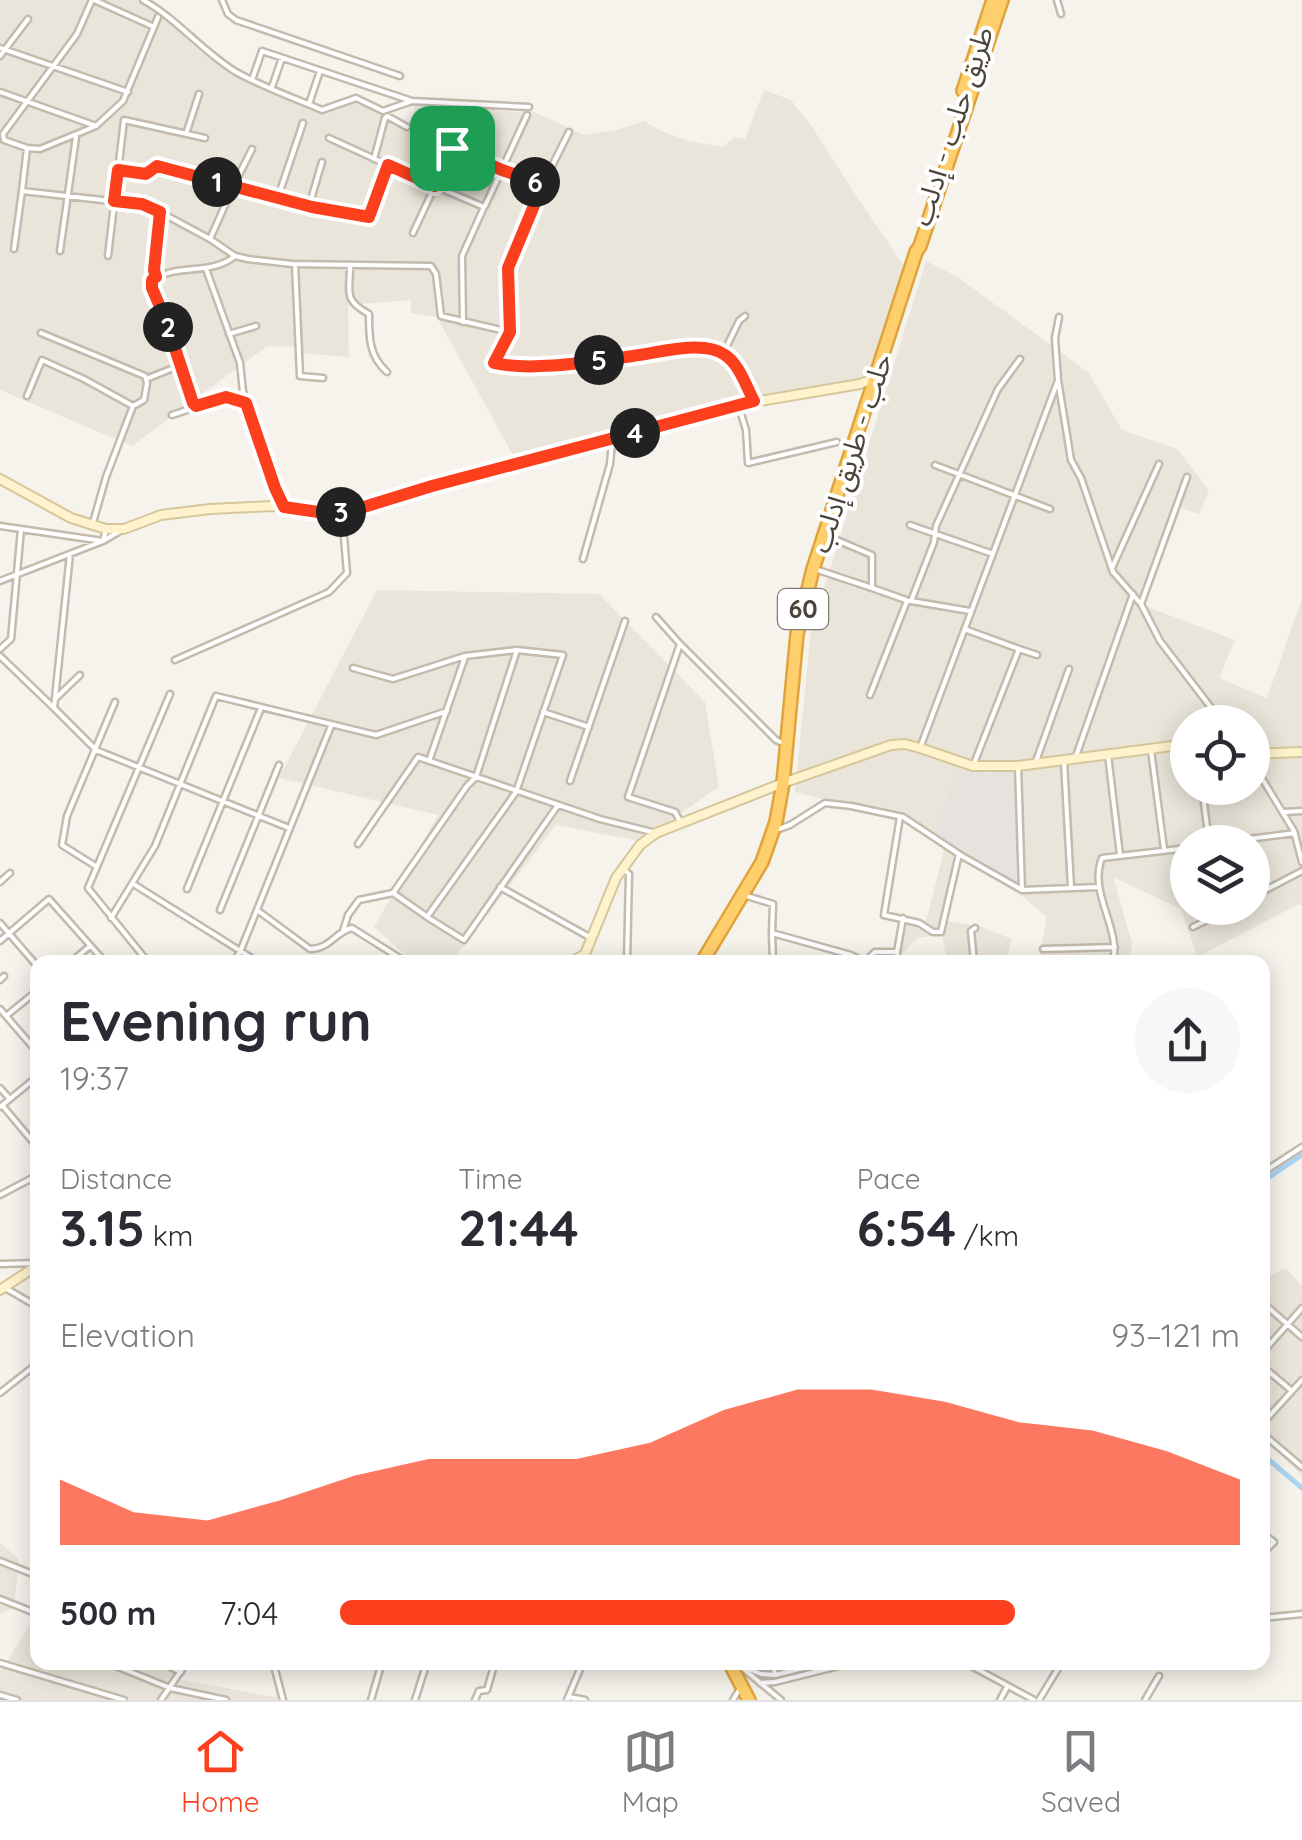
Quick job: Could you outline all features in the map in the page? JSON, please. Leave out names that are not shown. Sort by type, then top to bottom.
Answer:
[{"type":"highway","name":"حلب - طريق إدلب","points":[[706,955],[762,862],[773,831],[783,783],[797,634],[813,568],[988,41],[998,0]]},
{"type":"highway","name":"طريق حلب - إدلب","points":[[916,252],[914,244],[956,114],[998,0]]},
{"type":"highway","points":[[954,144],[950,144],[956,114]]},
{"type":"highway","points":[[735,1670],[749,1700]]},
{"type":"street","points":[[154,27],[107,2],[93,0],[76,34],[2,136],[4,140],[40,149],[96,126],[128,92],[154,27],[158,17]]},
{"type":"street","points":[[144,0],[236,72],[322,110],[356,98],[383,112],[412,101]]},
{"type":"street","points":[[222,0],[228,14],[236,20],[400,76]]},
{"type":"street","points":[[1056,0],[1061,14]]},
{"type":"street","points":[[0,56],[28,18]]},
{"type":"street","points":[[2,49],[128,92]]},
{"type":"street","points":[[252,79],[262,51],[412,101],[529,107]]},
{"type":"street","points":[[272,88],[282,58]]},
{"type":"street","points":[[309,104],[320,71]]},
{"type":"street","points":[[0,92],[96,126]]},
{"type":"street","points":[[186,134],[199,94]]},
{"type":"street","points":[[414,233],[470,111]]},
{"type":"street","points":[[462,322],[462,256],[528,115]]},
{"type":"street","points":[[374,159],[387,116],[406,128]]},
{"type":"street","points":[[108,256],[124,120],[205,138]]},
{"type":"street","points":[[278,198],[303,123]]},
{"type":"street","points":[[570,132],[508,268],[510,332],[495,364],[528,366],[711,348],[724,354],[754,401]]},
{"type":"street","points":[[60,251],[76,136]]},
{"type":"street","points":[[329,138],[484,207]]},
{"type":"street","points":[[14,249],[27,148]]},
{"type":"street","points":[[452,148],[543,184]]},
{"type":"street","points":[[210,239],[252,149]]},
{"type":"street","points":[[309,206],[322,162]]},
{"type":"street","points":[[118,170],[146,174],[157,166],[309,206],[369,217],[388,165]]},
{"type":"street","points":[[22,192],[142,204],[235,256],[295,264],[431,266],[436,274],[441,316],[510,332]]},
{"type":"street","points":[[156,277],[160,212]]},
{"type":"street","points":[[196,406],[152,280],[171,273],[206,269],[235,256]]},
{"type":"street","points":[[295,264],[300,376],[322,378]]},
{"type":"street","points":[[350,266],[350,298],[354,306],[369,314],[375,361],[387,372]]},
{"type":"street","points":[[206,269],[240,362],[246,403],[284,507]]},
{"type":"street","points":[[724,354],[738,320],[745,316]]},
{"type":"street","points":[[1060,317],[1055,338],[1058,380],[1071,460],[1113,572],[1133,594],[1160,640],[1209,705]]},
{"type":"street","points":[[229,334],[256,326]]},
{"type":"street","points":[[42,334],[120,364],[146,378],[148,383],[144,400],[133,406],[92,526]]},
{"type":"street","points":[[870,695],[934,542],[936,526],[998,389],[1020,359]]},
{"type":"street","points":[[27,396],[42,360],[133,406]]},
{"type":"street","points":[[146,378],[181,365]]},
{"type":"street","points":[[0,581],[161,516],[273,506],[342,512],[738,404],[876,378]]},
{"type":"street","points":[[920,748],[1058,380]]},
{"type":"street","points":[[172,415],[226,397],[246,403]]},
{"type":"street","points":[[738,404],[746,430],[748,463],[838,442]]},
{"type":"street","points":[[583,559],[610,464],[612,439]]},
{"type":"street","points":[[1112,568],[1159,464]]},
{"type":"street","points":[[935,465],[1050,509]]},
{"type":"street","points":[[1140,604],[1188,477]]},
{"type":"street","points":[[0,478],[71,518],[92,526],[124,529]]},
{"type":"street","points":[[273,506],[275,488]]},
{"type":"street","points":[[175,660],[329,592],[347,573],[342,512]]},
{"type":"street","points":[[910,525],[993,554]]},
{"type":"street","points":[[0,526],[103,541]]},
{"type":"street","points":[[103,541],[106,528]]},
{"type":"street","points":[[21,529],[10,638],[0,653],[96,750],[289,828]]},
{"type":"street","points":[[825,535],[872,555],[872,588]]},
{"type":"street","points":[[54,708],[70,554]]},
{"type":"street","points":[[813,568],[909,601],[971,612]]},
{"type":"street","points":[[1075,759],[1133,594]]},
{"type":"street","points":[[656,617],[776,740],[787,744]]},
{"type":"street","points":[[570,781],[626,621]]},
{"type":"street","points":[[965,629],[1037,656]]},
{"type":"street","points":[[680,644],[628,797],[675,812],[681,823]]},
{"type":"street","points":[[973,766],[1019,649]]},
{"type":"street","points":[[343,932],[359,900],[392,893],[476,777],[517,650]]},
{"type":"street","points":[[353,668],[393,679],[466,656],[517,650],[563,655],[516,792],[427,917]]},
{"type":"street","points":[[429,762],[466,656]]},
{"type":"street","points":[[1035,764],[1069,670]]},
{"type":"street","points":[[55,699],[80,675]]},
{"type":"street","points":[[142,955],[88,888],[170,694]]},
{"type":"street","points":[[111,918],[154,846],[216,696],[376,735],[447,710]]},
{"type":"street","points":[[96,867],[62,845],[67,816],[115,702]]},
{"type":"street","points":[[187,889],[262,707]]},
{"type":"street","points":[[544,712],[589,727]]},
{"type":"street","points":[[238,955],[330,726]]},
{"type":"street","points":[[584,955],[616,878],[640,844],[656,833],[783,783],[890,745],[905,744],[973,766],[1018,766],[1170,747]]},
{"type":"street","points":[[1151,750],[1164,850]]},
{"type":"street","points":[[1270,753],[1302,752]]},
{"type":"street","points":[[1108,755],[1120,855]]},
{"type":"street","points":[[358,844],[418,757],[600,819],[656,833]]},
{"type":"street","points":[[1064,760],[1071,887]]},
{"type":"street","points":[[220,910],[279,764]]},
{"type":"street","points":[[1018,766],[1022,890]]},
{"type":"street","points":[[1270,790],[1294,832],[1302,862]]},
{"type":"street","points":[[773,831],[829,802],[900,816],[1022,890],[1100,887]]},
{"type":"street","points":[[392,893],[464,940],[558,805]]},
{"type":"street","points":[[1284,812],[1302,811]]},
{"type":"street","points":[[900,816],[884,915],[941,932],[959,854]]},
{"type":"street","points":[[1270,835],[1294,832]]},
{"type":"street","points":[[1114,955],[1099,863],[1102,858],[1170,850]]},
{"type":"street","points":[[623,869],[629,874],[628,955]]},
{"type":"street","points":[[1270,888],[1302,872]]},
{"type":"street","points":[[0,882],[10,873]]},
{"type":"street","points":[[133,884],[245,955]]},
{"type":"street","points":[[500,887],[591,938]]},
{"type":"street","points":[[743,895],[773,904],[773,955]]},
{"type":"street","points":[[0,942],[49,898],[99,955]]},
{"type":"street","points":[[257,910],[310,949],[329,944],[348,928],[395,955]]},
{"type":"street","points":[[897,955],[902,918]]},
{"type":"street","points":[[0,924],[30,959]]},
{"type":"street","points":[[1194,928],[1200,925]]},
{"type":"street","points":[[973,955],[974,928]]},
{"type":"street","points":[[772,933],[850,955]]},
{"type":"street","points":[[80,955],[91,946]]},
{"type":"street","points":[[1042,949],[1115,946]]},
{"type":"street","points":[[872,955],[896,952]]},
{"type":"street","points":[[6,1016],[30,996]]},
{"type":"street","points":[[0,1009],[30,1044]]},
{"type":"street","points":[[30,1083],[1,1106],[30,1139]]},
{"type":"street","points":[[0,1088],[10,1099]]},
{"type":"street","points":[[1270,1168],[1302,1147]]},
{"type":"street","points":[[0,1195],[30,1179]]},
{"type":"street","points":[[0,1264],[30,1264]]},
{"type":"street","points":[[30,1269],[2,1288],[30,1303]]},
{"type":"street","points":[[1270,1344],[1302,1308]]},
{"type":"street","points":[[1270,1309],[1302,1337]]},
{"type":"street","points":[[0,1393],[30,1368]]},
{"type":"street","points":[[1270,1373],[1292,1391]]},
{"type":"street","points":[[1270,1415],[1302,1380]]},
{"type":"street","points":[[1270,1440],[1302,1468]]},
{"type":"street","points":[[0,1561],[30,1573]]},
{"type":"street","points":[[0,1599],[30,1611]]},
{"type":"street","points":[[1270,1617],[1302,1614]]},
{"type":"street","points":[[0,1663],[124,1700]]},
{"type":"street","points":[[126,1670],[170,1688],[226,1700]]},
{"type":"street","points":[[161,1700],[181,1672],[177,1670]]},
{"type":"street","points":[[275,1670],[283,1700]]},
{"type":"street","points":[[370,1700],[379,1670]]},
{"type":"street","points":[[415,1700],[424,1670]]},
{"type":"street","points":[[474,1700],[479,1691],[487,1690],[493,1670]]},
{"type":"street","points":[[580,1670],[568,1698],[585,1700]]},
{"type":"street","points":[[741,1670],[781,1700]]},
{"type":"street","points":[[749,1670],[776,1676],[798,1670]]},
{"type":"street","points":[[775,1670],[776,1676]]},
{"type":"street","points":[[760,1682],[823,1670]]},
{"type":"street","points":[[979,1670],[1037,1700],[1057,1670]]},
{"type":"street","points":[[1146,1700],[1159,1676]]},
{"type":"street","points":[[733,1700],[742,1686]]},
{"type":"street","points":[[1000,1700],[1008,1686]]},
{"type":"street","points":[[0,1695],[17,1700]]},
{"type":"shaded area","points":[[0,0],[140,0],[234,76],[322,115],[356,102],[408,126],[417,104],[528,113],[530,110],[584,135],[644,121],[689,141],[723,147],[734,137],[745,139],[764,90],[791,100],[904,266],[871,374],[723,401],[678,417],[515,459],[437,317],[411,313],[411,300],[348,305],[349,357],[267,346],[132,446],[0,390]]},
{"type":"shaded area","points":[[926,261],[956,276],[1088,372],[1122,430],[1177,449],[1209,491],[1199,514],[1181,508],[1145,606],[1235,640],[1219,678],[1267,698],[1302,598],[1302,905],[1270,919],[1270,825],[1170,825],[1170,904],[1113,877],[1132,943],[1131,955],[1039,955],[1047,917],[1017,892],[1015,771],[982,773],[933,838],[901,818],[795,792],[811,630]]},
{"type":"shaded area","points":[[377,590],[599,594],[705,702],[719,787],[640,841],[556,825],[456,955],[405,955],[374,927],[438,815],[279,778]]},
{"type":"shaded area","points":[[957,769],[982,773],[1015,771],[1017,892],[933,838]]},
{"type":"shaded area","points":[[945,846],[961,857],[946,921],[979,926],[1012,939],[1008,955],[946,955],[942,934],[917,938],[901,955],[896,955],[902,915],[926,921]]},
{"type":"shaded area","points":[[1186,925],[1259,925],[1201,955],[1196,955]]},
{"type":"shaded area","points":[[1286,1268],[1302,1286],[1302,1476],[1270,1444],[1270,1275]]},
{"type":"shaded area","points":[[0,1543],[19,1559],[14,1608],[0,1614]]},
{"type":"shaded area","points":[[30,1625],[30,1670],[182,1670],[181,1680],[292,1700],[0,1700],[0,1672]]},
{"type":"waterway","points":[[1270,1177],[1302,1155]]},
{"type":"waterway","points":[[1270,1461],[1302,1488]]},
{"type":"route","points":[[452,148],[543,184],[510,259],[510,332],[494,363],[528,366],[711,348],[728,357],[754,401],[354,510],[332,514],[284,507],[246,403],[226,397],[196,406],[193,403],[152,288],[160,212],[151,206],[114,201],[118,170],[146,174],[157,166],[312,207],[369,217],[388,165],[435,186],[452,148]]}]
